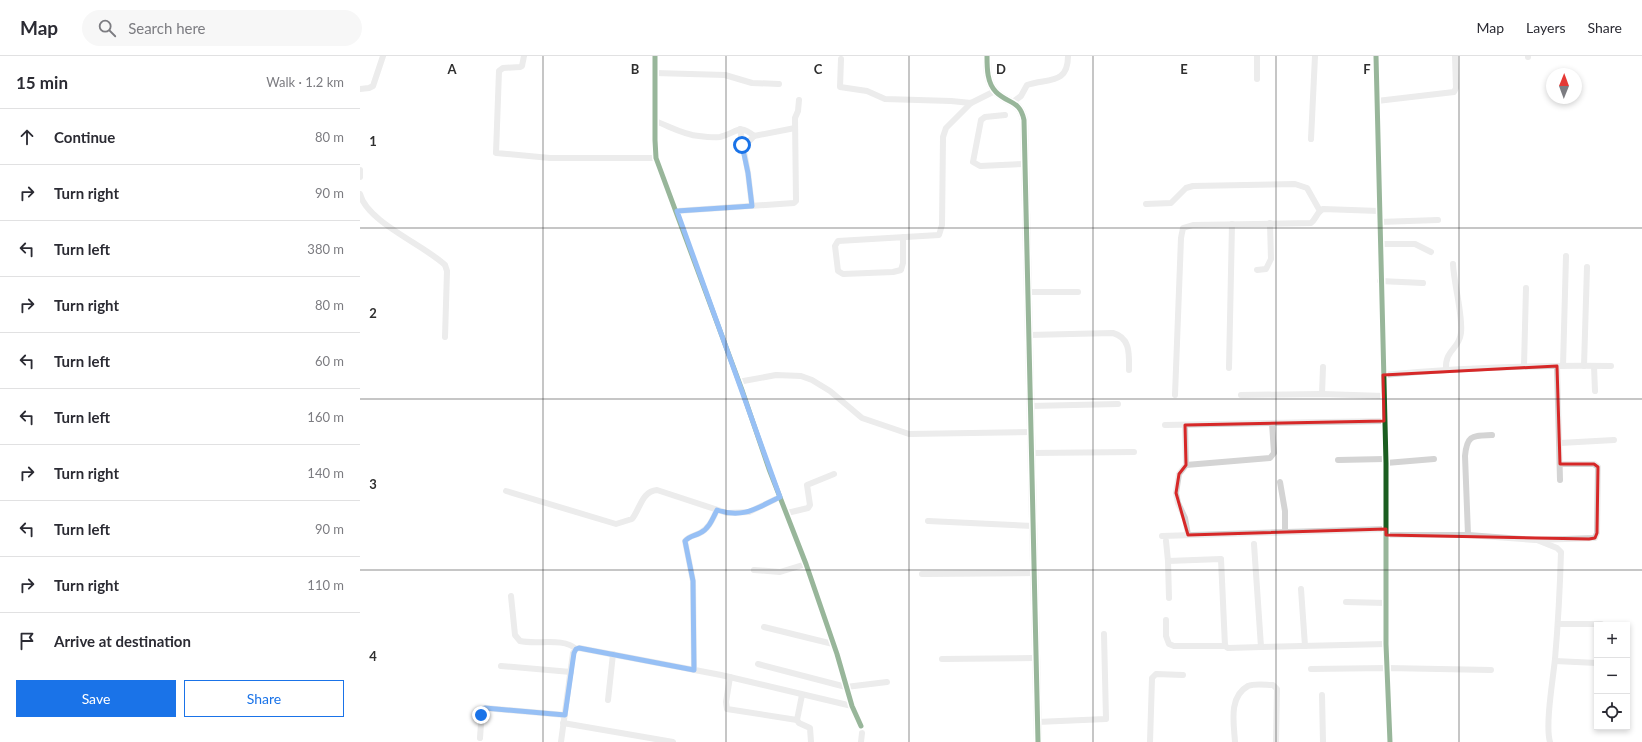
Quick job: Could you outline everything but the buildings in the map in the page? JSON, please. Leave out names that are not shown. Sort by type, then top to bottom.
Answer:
[{"type":"street","points":[[360,89],[373,86],[383,56]]},
{"type":"street","points":[[524,56],[522,66],[503,68],[499,71],[496,153],[550,158],[656,158]]},
{"type":"street","points":[[655,56],[656,158],[677,211],[780,497],[806,564],[861,730],[861,742]]},
{"type":"street","points":[[987,56],[988,75],[995,91],[1014,102],[1022,111],[1024,120],[1038,742]]},
{"type":"street","points":[[1014,102],[1021,96],[1027,85],[1056,79],[1064,74],[1068,66],[1068,56]]},
{"type":"street","points":[[1257,56],[1257,80]]},
{"type":"street","points":[[1311,139],[1315,56]]},
{"type":"street","points":[[1376,56],[1380,281],[1386,461],[1386,644],[1390,742]]},
{"type":"street","points":[[1377,101],[1454,92],[1456,88],[1455,56]]},
{"type":"street","points":[[841,59],[839,84],[843,88],[867,91],[885,99],[971,103]]},
{"type":"street","points":[[655,73],[725,75],[752,83],[779,84]]},
{"type":"street","points":[[903,237],[903,263],[900,270],[893,272],[843,274],[838,271],[835,246],[838,240],[939,235],[942,225],[943,137],[946,128],[971,103],[995,91]]},
{"type":"street","points":[[677,211],[794,203],[796,201],[795,128],[799,100]]},
{"type":"street","points":[[1004,115],[985,117],[981,120],[973,162],[980,166],[1024,164]]},
{"type":"street","points":[[655,121],[696,136],[721,137],[740,129],[747,131],[754,136]]},
{"type":"street","points":[[743,148],[754,136],[795,128]]},
{"type":"street","points":[[740,129],[752,206]]},
{"type":"street","points":[[360,170],[360,176]]},
{"type":"street","points":[[1146,204],[1171,203],[1186,188],[1192,186],[1295,184],[1307,188],[1320,210]]},
{"type":"street","points":[[360,194],[368,208],[387,225],[445,265],[447,271],[445,337]]},
{"type":"street","points":[[1175,395],[1181,233],[1187,226],[1311,223],[1320,210],[1379,211]]},
{"type":"street","points":[[1379,222],[1438,220]]},
{"type":"street","points":[[1257,270],[1266,269],[1270,262],[1270,223]]},
{"type":"street","points":[[1229,368],[1232,224]]},
{"type":"street","points":[[1380,244],[1415,244],[1431,252]]},
{"type":"street","points":[[1560,480],[1560,366],[1566,256]]},
{"type":"street","points":[[1446,370],[1447,357],[1458,342],[1462,331],[1453,264]]},
{"type":"street","points":[[1584,366],[1587,267]]},
{"type":"street","points":[[1380,281],[1423,283]]},
{"type":"street","points":[[1524,366],[1526,288]]},
{"type":"street","points":[[1028,292],[1078,292]]},
{"type":"street","points":[[1029,335],[1113,333],[1120,335],[1125,340],[1128,347],[1129,370]]},
{"type":"street","points":[[1322,394],[1323,366]]},
{"type":"street","points":[[1383,375],[1524,366],[1612,366]]},
{"type":"street","points":[[1594,366],[1595,391]]},
{"type":"street","points":[[738,382],[776,375],[801,376],[812,380],[830,391],[862,418],[908,434],[1031,432]]},
{"type":"street","points":[[1241,395],[1322,394],[1384,396]]},
{"type":"street","points":[[1030,406],[1118,404]]},
{"type":"street","points":[[1164,425],[1384,421]]},
{"type":"street","points":[[1186,465],[1270,458],[1274,453],[1272,423]]},
{"type":"street","points":[[1185,425],[1186,465],[1179,474],[1176,493],[1178,504],[1185,518],[1188,535]]},
{"type":"street","points":[[1468,535],[1465,456],[1467,444],[1469,439],[1475,436],[1492,435]]},
{"type":"street","points":[[1560,443],[1614,440]]},
{"type":"street","points":[[1032,453],[1134,452]]},
{"type":"street","points":[[1338,460],[1386,461],[1434,459]]},
{"type":"street","points":[[1169,598],[1168,561],[1164,539],[1188,535],[1285,531],[1386,532],[1468,535],[1535,540],[1589,539],[1596,536],[1598,467],[1594,464],[1560,464]]},
{"type":"street","points":[[786,513],[808,508],[810,505],[807,485],[834,474]]},
{"type":"street","points":[[1280,482],[1285,511],[1285,531]]},
{"type":"street","points":[[506,490],[616,524],[632,519],[647,493],[652,490],[657,490],[727,513],[750,512],[780,497]]},
{"type":"street","points":[[694,670],[693,589],[685,541],[688,537],[703,531],[710,524],[717,510]]},
{"type":"street","points":[[928,521],[1033,526]]},
{"type":"street","points":[[1535,540],[1557,548],[1561,552],[1558,624],[1550,703],[1550,742]]},
{"type":"street","points":[[1254,544],[1261,647]]},
{"type":"street","points":[[1168,561],[1221,560],[1226,646]]},
{"type":"street","points":[[754,570],[780,572],[806,564]]},
{"type":"street","points":[[922,574],[1034,573]]},
{"type":"street","points":[[1301,589],[1305,646]]},
{"type":"street","points":[[511,596],[516,635],[520,641],[565,644],[576,649],[579,648],[613,654],[730,677],[852,706]]},
{"type":"street","points":[[1346,602],[1386,603]]},
{"type":"street","points":[[1166,620],[1166,636],[1169,644],[1174,646],[1226,646],[1228,648],[1386,644]]},
{"type":"street","points":[[1558,624],[1594,624]]},
{"type":"street","points":[[764,627],[833,644]]},
{"type":"street","points":[[1037,722],[1106,719],[1104,634]]},
{"type":"street","points":[[561,742],[574,653],[576,649]]},
{"type":"street","points":[[608,700],[613,654]]},
{"type":"street","points":[[942,659],[1036,658]]},
{"type":"street","points":[[1555,661],[1594,663]]},
{"type":"street","points":[[758,664],[846,687],[886,682]]},
{"type":"street","points":[[501,666],[571,672]]},
{"type":"street","points":[[1311,669],[1387,668],[1491,670]]},
{"type":"street","points":[[1150,742],[1152,678],[1156,674],[1182,675]]},
{"type":"street","points":[[730,677],[726,702],[727,709],[797,720],[799,723],[810,728],[811,742]]},
{"type":"street","points":[[1235,742],[1234,711],[1237,698],[1248,686],[1273,685],[1277,689],[1276,742]]},
{"type":"street","points":[[797,720],[802,695]]},
{"type":"street","points":[[1322,695],[1323,742]]},
{"type":"street","points":[[480,738],[482,709],[485,708],[565,715]]},
{"type":"street","points":[[564,723],[673,742]]},
{"type":"highlighted area","points":[[1557,366],[1560,464],[1594,464],[1598,467],[1597,533],[1595,538],[1589,539],[1386,535],[1386,529],[1188,535],[1176,493],[1179,474],[1186,465],[1185,425],[1384,421],[1383,375]]},
{"type":"cycle path","points":[[655,56],[656,158],[742,390],[769,469],[806,564],[837,654],[852,706],[861,726]]},
{"type":"cycle path","points":[[987,56],[988,75],[993,88],[1000,96],[1013,103],[1020,109],[1024,120],[1038,742]]},
{"type":"cycle path","points":[[1376,56],[1386,463],[1386,644],[1390,742]]},
{"type":"route","points":[[481,715],[482,709],[485,708],[565,715],[574,653],[576,649],[579,648],[694,670],[693,581],[685,541],[688,537],[700,534],[710,524],[717,510],[739,514],[750,512],[780,497],[677,211],[752,206],[746,160],[742,145]]}]
